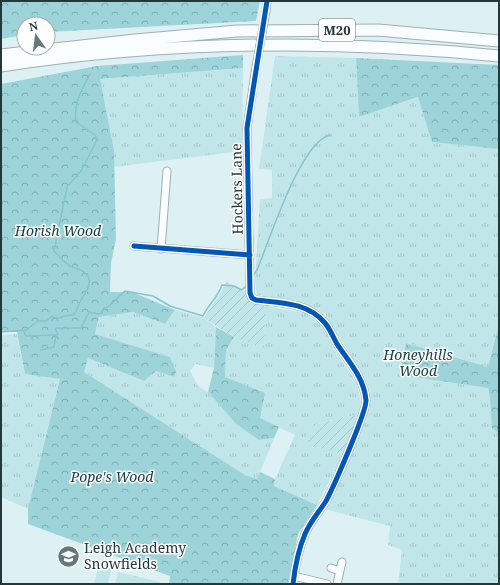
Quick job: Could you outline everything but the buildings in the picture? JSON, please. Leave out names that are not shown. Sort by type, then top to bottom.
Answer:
[{"type":"highway","name":"M20","points":[[1,55],[134,40],[237,31],[378,30],[499,41]]},
{"type":"highway","name":"M20","points":[[1,66],[129,51],[233,46],[368,46],[499,56]]},
{"type":"street","name":"Hockers Lane","points":[[268,1],[256,67],[248,128],[250,293],[252,298],[285,302],[299,306],[310,311],[326,324],[335,342],[362,380],[367,402],[351,444],[325,501],[311,521],[304,535],[292,584]]},
{"type":"street","points":[[161,249],[167,171]]},
{"type":"street","points":[[134,246],[250,255]]},
{"type":"street","points":[[336,584],[342,562]]},
{"type":"street","points":[[331,568],[340,570]]},
{"type":"street","points":[[294,576],[327,584]]},
{"type":"green space","points":[[1,1],[260,1],[256,21],[56,32],[56,16],[16,16],[16,36],[1,39]]},
{"type":"green space","points":[[243,55],[243,68],[100,79],[114,150],[116,239],[111,263],[110,292],[132,292],[175,310],[165,324],[133,312],[99,317],[95,334],[170,357],[176,372],[174,377],[156,371],[144,381],[88,358],[84,372],[245,475],[257,479],[260,472],[275,479],[274,486],[317,505],[298,534],[288,584],[169,584],[170,576],[28,524],[28,509],[60,379],[25,374],[17,332],[1,332],[1,84],[97,66]]},
{"type":"green space","points":[[275,56],[356,58],[359,117],[419,97],[432,142],[499,149],[499,324],[488,367],[407,343],[400,375],[488,388],[490,397],[499,410],[499,584],[398,584],[402,550],[388,545],[390,526],[324,509],[367,412],[370,392],[367,382],[325,314],[294,300],[257,295],[255,281],[260,199],[272,198],[272,170],[259,169]]},
{"type":"green space","points":[[356,58],[499,65],[499,149],[432,142],[418,97],[359,117]]},
{"type":"green space","points":[[243,68],[242,151],[114,167],[114,150],[100,79]]},
{"type":"green space","points":[[227,282],[248,294],[250,301],[266,306],[264,348],[234,337],[204,318]]},
{"type":"green space","points":[[266,306],[305,313],[322,326],[336,352],[357,383],[361,403],[360,414],[316,424],[304,440],[320,448],[343,454],[317,505],[274,486],[275,479],[295,435],[260,418],[225,377],[226,350],[234,337],[264,348]]},
{"type":"green space","points":[[175,310],[204,318],[216,327],[214,368],[195,364],[190,371],[198,386],[208,392],[236,424],[259,440],[274,438],[257,480],[245,475],[84,372],[88,358],[144,381],[156,371],[173,377],[170,357],[95,334],[99,317],[133,312],[165,324]]},
{"type":"green space","name":"Honeyhills Wood","points":[[499,324],[499,433],[492,428],[488,388],[400,375],[406,343],[488,367]]},
{"type":"green space","points":[[216,327],[234,337],[226,350],[225,377],[265,393],[260,418],[279,427],[274,438],[259,440],[236,424],[208,392],[214,368]]},
{"type":"green space","points":[[17,334],[25,374],[60,379],[28,509],[1,497],[1,335]]},
{"type":"green space","points":[[360,414],[343,454],[320,448],[303,440],[316,424]]},
{"type":"green space","points":[[99,563],[112,566],[108,584],[94,584]]},
{"type":"green space","points":[[118,572],[160,582],[159,584],[115,584]]},
{"type":"waterway","points":[[1,332],[26,330],[38,321],[46,321],[51,317],[60,318],[73,315],[87,291],[89,279],[84,272],[68,265],[54,251],[67,187],[81,171],[97,140],[95,135],[76,122],[75,115],[81,91],[90,74]]},
{"type":"waterway","points":[[253,276],[257,270],[277,217],[297,173],[308,155],[319,142],[330,135]]},
{"type":"waterway","points":[[41,350],[54,347],[56,335],[58,334],[55,329],[81,328],[89,312],[98,314],[102,313],[104,308],[108,307],[125,291],[153,296],[170,306],[203,316],[222,285],[234,286],[242,290],[246,286]]},
{"type":"waterway","points":[[23,330],[26,336],[55,335]]},
{"type":"waterway","points":[[30,335],[33,340]]},
{"type":"cycle path","points":[[267,1],[247,128],[250,293],[252,298],[256,300],[284,303],[302,307],[318,316],[325,323],[360,378],[366,400],[356,433],[335,481],[326,501],[309,525],[303,540],[297,559],[293,584]]},
{"type":"cycle path","points":[[134,246],[250,255]]},
{"type":"place","name":"Leigh Academy Snowfields","points":[[69,556]]},
{"type":"park label","name":"Horish Wood","points":[[58,231]]},
{"type":"park label","name":"Pope's Wood","points":[[112,477]]}]
